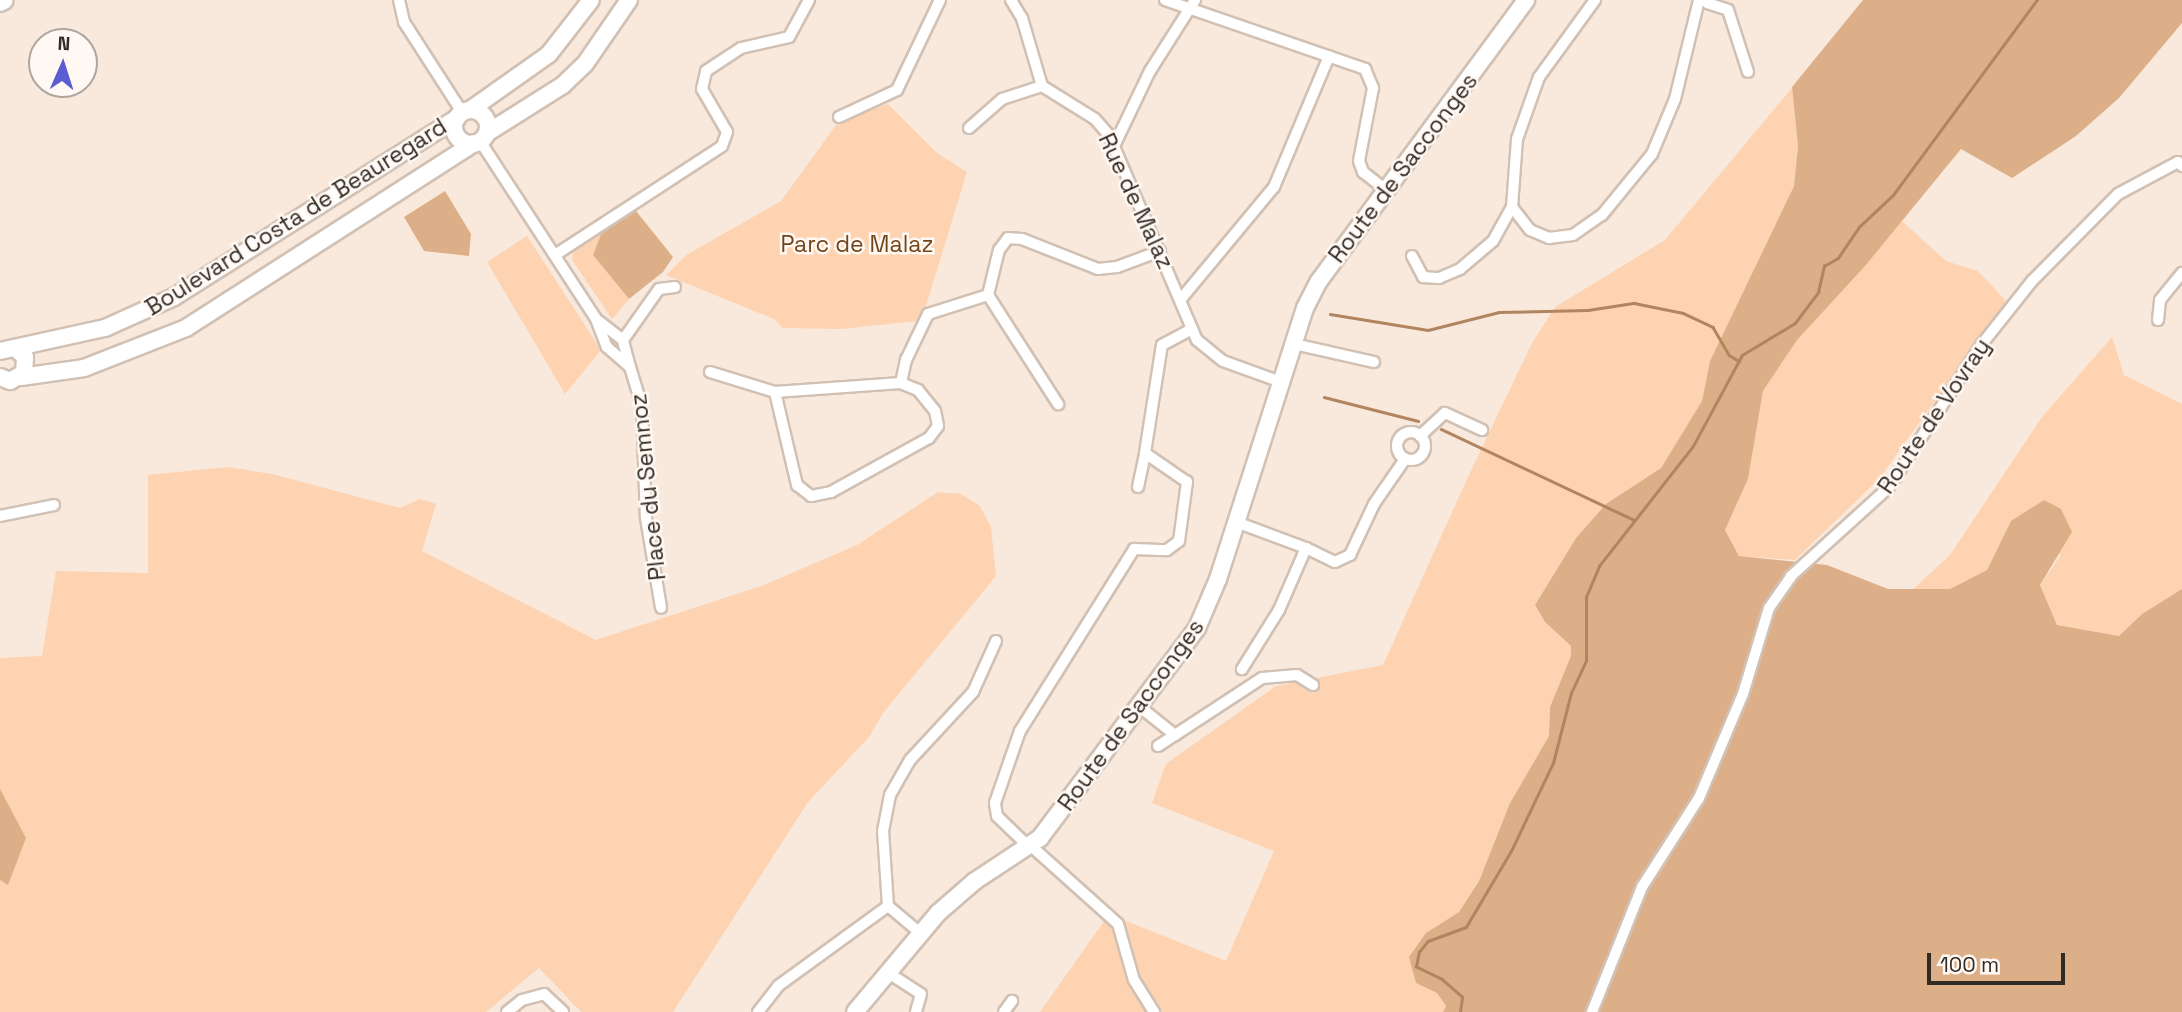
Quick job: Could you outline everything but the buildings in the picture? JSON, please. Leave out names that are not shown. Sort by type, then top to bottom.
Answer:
[{"type":"street","points":[[399,0],[411,34],[463,113]]},
{"type":"street","name":"Boulevard Costa de Beauregard","points":[[7,349],[105,328],[174,298],[463,113],[549,54],[591,0]]},
{"type":"street","name":"Boulevard Costa de Beauregard","points":[[1,379],[84,368],[186,328],[563,85],[585,64],[628,0]]},
{"type":"street","points":[[555,255],[722,146],[727,132],[702,89],[706,71],[741,48],[789,37],[809,0]]},
{"type":"street","points":[[839,117],[897,90],[940,0]]},
{"type":"street","points":[[969,128],[1002,99],[1042,86],[1022,18],[1010,0]]},
{"type":"street","points":[[1165,0],[1194,5],[1360,66],[1370,75],[1373,88],[1359,162],[1363,172],[1386,190]]},
{"type":"street","name":"Route de Sacconges","points":[[855,1012],[919,932],[975,881],[1029,846],[1140,707],[1197,628],[1236,522],[1294,344],[1319,281],[1526,0]]},
{"type":"street","points":[[1412,256],[1423,277],[1440,278],[1460,269],[1493,241],[1513,207],[1517,139],[1530,96],[1595,0]]},
{"type":"street","points":[[1513,207],[1539,235],[1566,238],[1602,215],[1629,188],[1666,126],[1703,2],[1728,10],[1748,72]]},
{"type":"street","points":[[1114,146],[1150,71],[1194,5]]},
{"type":"street","points":[[1181,299],[1274,187],[1329,55]]},
{"type":"street","name":"Rue de Malaz","points":[[1042,86],[1094,119],[1114,146],[1192,329],[1211,355],[1281,382]]},
{"type":"street","name":"Boulevard Costa de Beauregard","points":[[463,113],[485,117],[481,139]]},
{"type":"street","name":"Boulevard Costa de Beauregard","points":[[463,113],[457,135],[481,139]]},
{"type":"street","points":[[481,139],[596,319],[607,347],[630,367]]},
{"type":"street","name":"Route de Vovray","points":[[1592,1012],[1642,887],[1699,798],[1743,694],[1769,608],[1786,583],[1889,487],[1982,344],[2023,291],[2118,194],[2181,162]]},
{"type":"street","points":[[1058,404],[988,295],[999,250],[1008,238],[1022,239],[1098,269],[1117,267],[1160,251]]},
{"type":"street","points":[[2158,320],[2161,300],[2182,273]]},
{"type":"street","points":[[596,319],[623,340],[659,289],[675,287]]},
{"type":"street","points":[[901,383],[906,360],[928,314],[988,295]]},
{"type":"street","points":[[1138,486],[1162,345],[1192,329]]},
{"type":"street","name":"Place du Semnoz","points":[[623,340],[643,414],[646,518],[661,608]]},
{"type":"street","points":[[1294,344],[1374,362]]},
{"type":"street","name":"Boulevard Costa de Beauregard","points":[[7,349],[27,363],[21,377]]},
{"type":"street","points":[[710,372],[775,392],[901,383],[918,390],[935,411],[938,426],[929,438],[831,492],[811,496],[797,485],[775,392]]},
{"type":"street","points":[[1420,436],[1445,414],[1482,430]]},
{"type":"street","points":[[1405,459],[1398,442],[1407,433],[1420,436]]},
{"type":"street","points":[[1236,522],[1306,548],[1335,562],[1350,555],[1374,504],[1405,459],[1423,454],[1420,436]]},
{"type":"street","points":[[1145,453],[1187,482],[1179,541],[1167,550],[1134,549],[1020,731],[995,803],[997,816],[1118,924],[1134,981],[1154,1012]]},
{"type":"street","points":[[0,516],[54,505]]},
{"type":"street","points":[[1242,669],[1279,610],[1306,548]]},
{"type":"street","points":[[919,932],[888,906],[883,831],[890,795],[910,760],[973,692],[996,641]]},
{"type":"street","points":[[1158,746],[1262,678],[1297,675],[1313,685]]},
{"type":"street","points":[[1140,707],[1175,735]]},
{"type":"street","points":[[758,1012],[778,986],[888,906]]},
{"type":"street","points":[[887,972],[921,994],[916,1012]]},
{"type":"street","points":[[507,1012],[522,1000],[544,994],[564,1012]]},
{"type":"street","points":[[1004,1012],[1012,1001]]},
{"type":"green space","points":[[1792,88],[1798,146],[1794,186],[1710,361],[1702,401],[1661,468],[1606,504],[1576,538],[1535,605],[1545,622],[1571,646],[1571,656],[1550,707],[1549,736],[1510,803],[1479,881],[1459,912],[1426,933],[1416,983],[1437,993],[1446,1006],[1443,1012],[1040,1012],[1109,914],[1226,961],[1274,851],[1152,803],[1166,764],[1276,686],[1383,665],[1531,345],[1555,307],[1665,240]]},
{"type":"green space","name":"Parc de Malaz","points":[[888,104],[937,153],[967,172],[925,309],[917,321],[842,329],[783,328],[774,319],[666,275],[686,255],[781,201],[839,121]]},
{"type":"green space","points":[[1902,221],[1946,261],[1978,271],[2006,301],[1880,478],[1795,560],[1739,556],[1725,530],[1748,479],[1763,391],[1797,340]]},
{"type":"green space","points":[[601,234],[593,255],[629,299],[612,319],[572,260],[573,252]]},
{"type":"green space","points":[[527,236],[601,350],[565,394],[487,262]]},
{"type":"green space","points":[[2112,337],[2124,375],[2182,404],[2182,589],[2142,614],[2119,636],[2057,625],[2040,585],[2061,555],[2011,521],[1987,570],[1950,589],[1910,592],[1950,555],[2042,417]]},
{"type":"green space","points":[[228,467],[272,474],[400,508],[420,499],[436,504],[422,551],[596,640],[764,585],[857,545],[938,492],[961,494],[980,506],[991,527],[996,576],[883,713],[869,737],[808,802],[673,1012],[581,1012],[539,968],[486,1012],[0,1012],[0,658],[42,656],[56,571],[148,573],[148,475]]},
{"type":"shaded area","points":[[1863,0],[2182,0],[2182,23],[2119,98],[2076,136],[2012,178],[1961,149],[1865,266],[1797,340],[1763,391],[1748,479],[1725,530],[1739,556],[1827,565],[1888,589],[1950,589],[1987,570],[2011,521],[2044,500],[2061,509],[2072,532],[2040,585],[2057,625],[2119,636],[2142,614],[2182,589],[2182,1012],[1443,1012],[1446,1006],[1437,993],[1416,983],[1409,957],[1426,933],[1459,912],[1479,881],[1510,803],[1549,736],[1550,707],[1571,656],[1571,646],[1545,622],[1535,605],[1576,538],[1606,504],[1661,468],[1702,401],[1710,361],[1794,186],[1798,146],[1792,87]]},
{"type":"shaded area","points":[[445,191],[471,234],[469,256],[424,251],[404,217]]},
{"type":"shaded area","points":[[636,211],[673,257],[663,272],[629,299],[593,255],[601,234]]},
{"type":"shaded area","points":[[0,789],[26,838],[8,885],[0,880]]},
{"type":"waterway","points":[[1460,1012],[1462,997],[1441,979],[1416,967],[1419,952],[1428,941],[1466,927],[1511,851],[1553,763],[1571,693],[1586,661],[1586,597],[1599,566],[1693,446],[1742,355],[1795,323],[1818,292],[1824,266],[1838,258],[1859,227],[1893,195],[2037,0]]},
{"type":"waterway","points":[[1330,314],[1428,330],[1499,312],[1588,310],[1634,303],[1683,313],[1713,327],[1729,355],[1739,361]]},
{"type":"waterway","points":[[1324,397],[1418,421]]},
{"type":"waterway","points":[[1441,429],[1634,520]]}]
